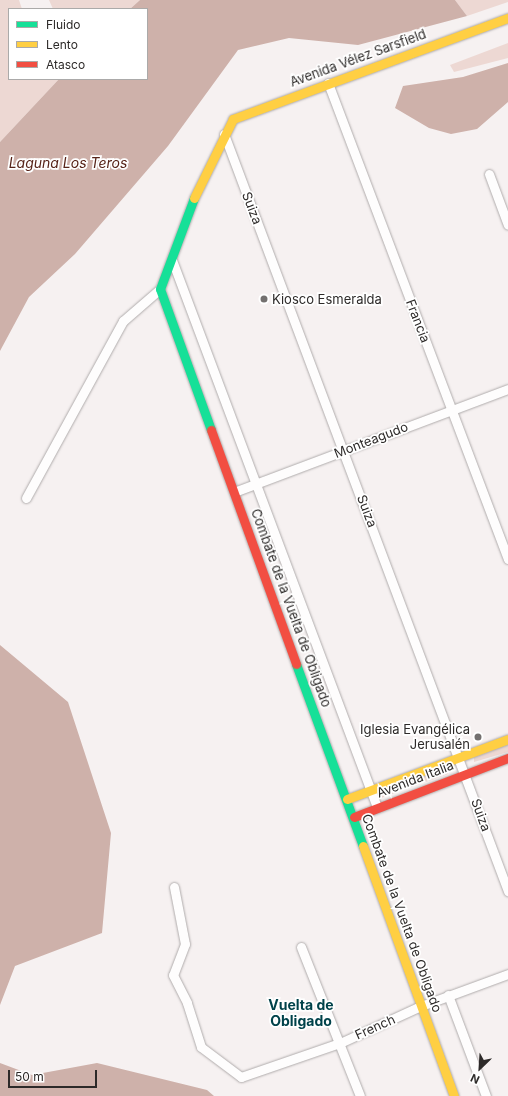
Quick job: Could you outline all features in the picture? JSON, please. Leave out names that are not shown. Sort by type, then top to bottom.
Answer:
[{"type":"street","name":"Avenida Vélez Sarsfield","points":[[224,132],[233,119],[328,82],[508,18]]},
{"type":"street","name":"Francia","points":[[328,82],[508,559]]},
{"type":"street","points":[[26,498],[123,321],[160,290],[189,209],[224,132]]},
{"type":"street","name":"Suiza","points":[[224,132],[460,757],[508,891]]},
{"type":"street","points":[[489,174],[508,225]]},
{"type":"street","points":[[172,260],[377,807]]},
{"type":"street","name":"Combate de la Vuelta de Obligado","points":[[160,290],[354,817],[454,1096]]},
{"type":"street","name":"Monteagudo","points":[[234,492],[508,389]]},
{"type":"street","name":"Avenida Italia","points":[[347,799],[508,739]]},
{"type":"street","name":"Avenida Italia","points":[[354,817],[508,758]]},
{"type":"street","name":"French","points":[[174,888],[185,944],[173,975],[187,1003],[202,1047],[241,1077],[340,1043],[421,1006],[508,974]]},
{"type":"street","points":[[301,948],[360,1096]]},
{"type":"street","name":"Combate de la Vuelta de Obligado","points":[[448,995],[486,1096]]},
{"type":"shaded area","points":[[0,0],[19,0],[22,8],[8,8],[8,80],[58,80],[0,142]]},
{"type":"shaded area","points":[[49,0],[140,0],[131,8],[53,8]]},
{"type":"shaded area","points":[[455,0],[508,0],[508,2],[467,16]]},
{"type":"shaded area","points":[[508,43],[508,58],[454,72],[450,65]]},
{"type":"shaded area","points":[[508,744],[508,752],[474,762],[474,757]]},
{"type":"shaded area","points":[[447,767],[448,774],[381,798],[378,794]]},
{"type":"water","name":"Laguna Los Teros","points":[[140,0],[455,0],[467,16],[358,45],[289,38],[238,50],[168,146],[75,254],[29,297],[0,351],[0,142],[58,80],[148,80],[148,8],[131,8]]},
{"type":"water","points":[[508,63],[508,102],[477,129],[451,134],[429,128],[395,108],[403,86],[463,77]]},
{"type":"water","points":[[0,645],[68,702],[111,833],[102,933],[15,966],[0,1005]]},
{"type":"water","points":[[0,1063],[32,1075],[97,1063],[207,1090],[214,1096],[0,1096]]},
{"type":"traffic: fast","points":[[194,198],[160,289],[211,430]]},
{"type":"traffic: fast","points":[[296,664],[363,846]]},
{"type":"traffic: slow","points":[[194,198],[233,119],[508,18]]},
{"type":"traffic: slow","points":[[347,799],[508,739]]},
{"type":"traffic: slow","points":[[363,846],[454,1096]]},
{"type":"traffic: jam","points":[[211,430],[296,664]]},
{"type":"traffic: jam","points":[[354,817],[508,758]]},
{"type":"place","name":"Kiosco Esmeralda","points":[[264,299]]},
{"type":"place","name":"Iglesia Evangélica Jerusalén","points":[[478,737]]},
{"type":"district","name":"Vuelta de Obligado","points":[[301,1014]]}]
